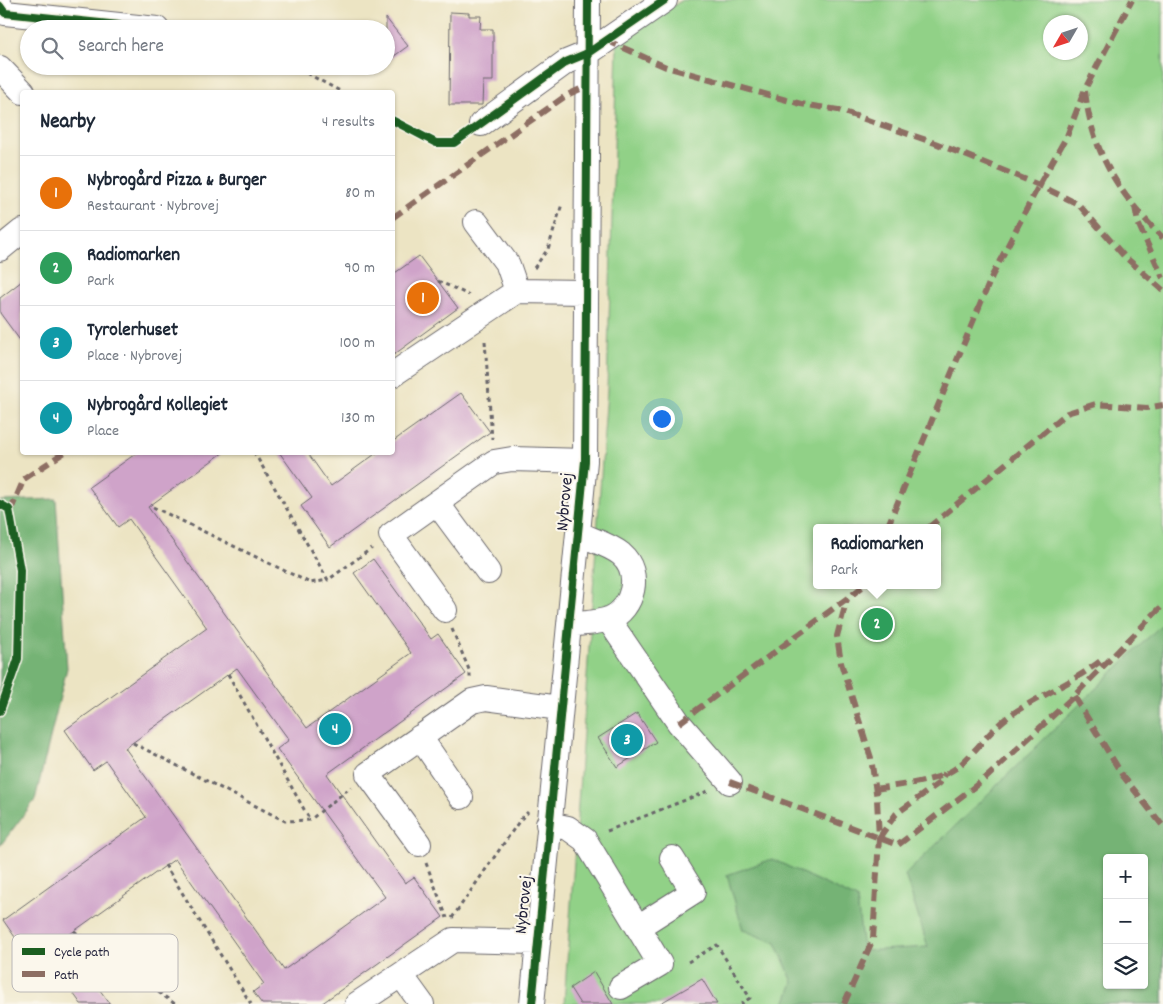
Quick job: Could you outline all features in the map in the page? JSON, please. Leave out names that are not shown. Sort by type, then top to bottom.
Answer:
[{"type":"street","name":"Nybrovej","points":[[532,1004],[536,942],[570,625],[585,461],[588,0]]},
{"type":"street","points":[[481,124],[566,62],[588,52],[665,0]]},
{"type":"street","points":[[2,14],[64,20]]},
{"type":"street","points":[[0,68],[22,90]]},
{"type":"street","points":[[476,222],[508,265],[516,290]]},
{"type":"street","points":[[0,249],[20,233]]},
{"type":"street","points":[[395,373],[516,290],[585,292]]},
{"type":"street","points":[[444,610],[391,535],[494,462],[512,459],[585,461]]},
{"type":"street","points":[[436,503],[488,572]]},
{"type":"street","points":[[570,625],[608,619],[618,614],[631,596],[633,576],[630,566],[619,552],[579,534]]},
{"type":"street","points":[[608,619],[679,723],[730,782]]},
{"type":"street","points":[[418,844],[368,774],[472,701],[486,698],[560,708]]},
{"type":"street","points":[[420,737],[461,797]]},
{"type":"street","points":[[548,824],[568,828],[586,840],[660,964],[621,987]]},
{"type":"street","points":[[638,927],[693,892],[672,858]]},
{"type":"street","points":[[357,1004],[453,940],[536,942]]},
{"type":"street","points":[[401,975],[422,1004]]},
{"type":"path","points":[[310,75],[338,90]]},
{"type":"path","points":[[395,122],[436,143],[454,143],[481,124]]},
{"type":"path","points":[[516,290],[548,250],[563,201]]},
{"type":"path","points":[[438,281],[474,296],[482,313],[494,462]]},
{"type":"path","points":[[256,455],[328,580]]},
{"type":"path","points":[[153,507],[310,583],[328,580],[391,535]]},
{"type":"path","points":[[444,610],[470,672],[472,701]]},
{"type":"path","points":[[228,674],[310,820]]},
{"type":"path","points":[[132,743],[285,821],[310,820],[368,774]]},
{"type":"path","points":[[586,840],[730,782]]},
{"type":"path","points":[[418,844],[448,923],[520,820],[552,788]]},
{"type":"path","points":[[166,866],[251,1004]]},
{"type":"path","points":[[74,931],[78,934]]},
{"type":"path","points":[[688,962],[716,943],[750,998],[741,1004]]},
{"type":"path","points":[[158,992],[175,1004]]},
{"type":"green space","points":[[682,0],[1163,0],[1163,1004],[564,1004],[607,390],[617,45]]},
{"type":"green space","points":[[56,499],[67,668],[35,800],[0,846],[0,501]]},
{"type":"green space","points":[[1163,623],[1163,1004],[785,1004],[793,982],[776,943],[743,930],[727,875],[772,859],[857,899],[863,951],[928,947],[905,875]]},
{"type":"building","points":[[450,12],[469,13],[469,16],[481,16],[480,29],[493,29],[493,81],[483,81],[482,105],[449,105]]},
{"type":"building","points":[[395,29],[408,46],[395,55]]},
{"type":"building","points":[[419,256],[458,308],[395,354],[395,273]]},
{"type":"building","points":[[20,283],[20,340],[0,313],[0,298]]},
{"type":"building","points":[[461,393],[490,432],[330,547],[301,506],[312,498],[281,455],[309,455],[331,486],[374,455],[395,455],[395,440]]},
{"type":"building","points":[[134,455],[220,455],[148,507],[307,728],[411,653],[354,573],[373,559],[431,639],[438,634],[466,674],[327,774],[405,883],[414,877],[443,917],[321,1004],[262,1004],[253,992],[264,984],[175,859],[70,934],[13,934],[3,920],[146,817],[106,761],[93,770],[65,730],[207,628],[129,519],[118,527],[89,487]],"holes":[[[237,668],[289,740],[277,749],[385,897],[284,970],[125,748]]]},
{"type":"building","points":[[637,713],[656,742],[617,767],[598,738]]},
{"type":"building","points":[[594,972],[613,1004],[580,1004],[570,988]]},
{"type":"building","points":[[702,979],[717,1004],[659,1004]]},
{"type":"building","points":[[72,992],[101,992],[110,1004],[81,1004]]},
{"type":"marked path","points":[[889,524],[992,276],[1039,185],[1067,136],[1085,89],[1132,0]]},
{"type":"marked path","points":[[606,40],[666,67],[801,104],[838,110],[935,143],[1039,185],[1078,204],[1124,256],[1163,290]]},
{"type":"marked path","points":[[395,216],[567,95],[587,86]]},
{"type":"marked path","points":[[1085,91],[1094,134],[1110,171],[1133,205],[1163,238]]},
{"type":"marked path","points":[[1135,207],[1138,223],[1163,278]]},
{"type":"marked path","points":[[933,524],[1067,413],[1096,404],[1147,408],[1163,405]]},
{"type":"marked path","points":[[10,512],[24,479],[60,455]]},
{"type":"marked path","points":[[679,723],[860,589]]},
{"type":"marked path","points":[[844,1004],[873,939],[879,838],[877,799],[871,758],[841,663],[837,636],[847,599]]},
{"type":"marked path","points":[[730,782],[898,845],[987,777],[1074,696],[1163,605]]},
{"type":"marked path","points":[[876,789],[931,779],[951,771],[960,765],[1009,716],[1093,667],[1104,658]]},
{"type":"marked path","points":[[1074,696],[1123,776],[1163,826]]},
{"type":"marked path","points":[[879,838],[896,814],[939,783],[945,773]]},
{"type":"cycle path","points":[[532,1004],[585,461],[588,0]]},
{"type":"cycle path","points":[[395,122],[436,143],[454,143],[566,62],[588,53],[665,0]]},
{"type":"cycle path","points":[[0,6],[5,13],[72,20]]},
{"type":"cycle path","points":[[0,504],[9,509],[20,570],[18,659],[0,711]]},
{"type":"place","name":"Nybrogård Pizza & Burger","points":[[423,298]]},
{"type":"place","name":"Radiomarken","points":[[877,624]]},
{"type":"place","name":"Nybrogård Kollegiet","points":[[335,729]]},
{"type":"place","name":"Tyrolerhuset","points":[[627,740]]}]
